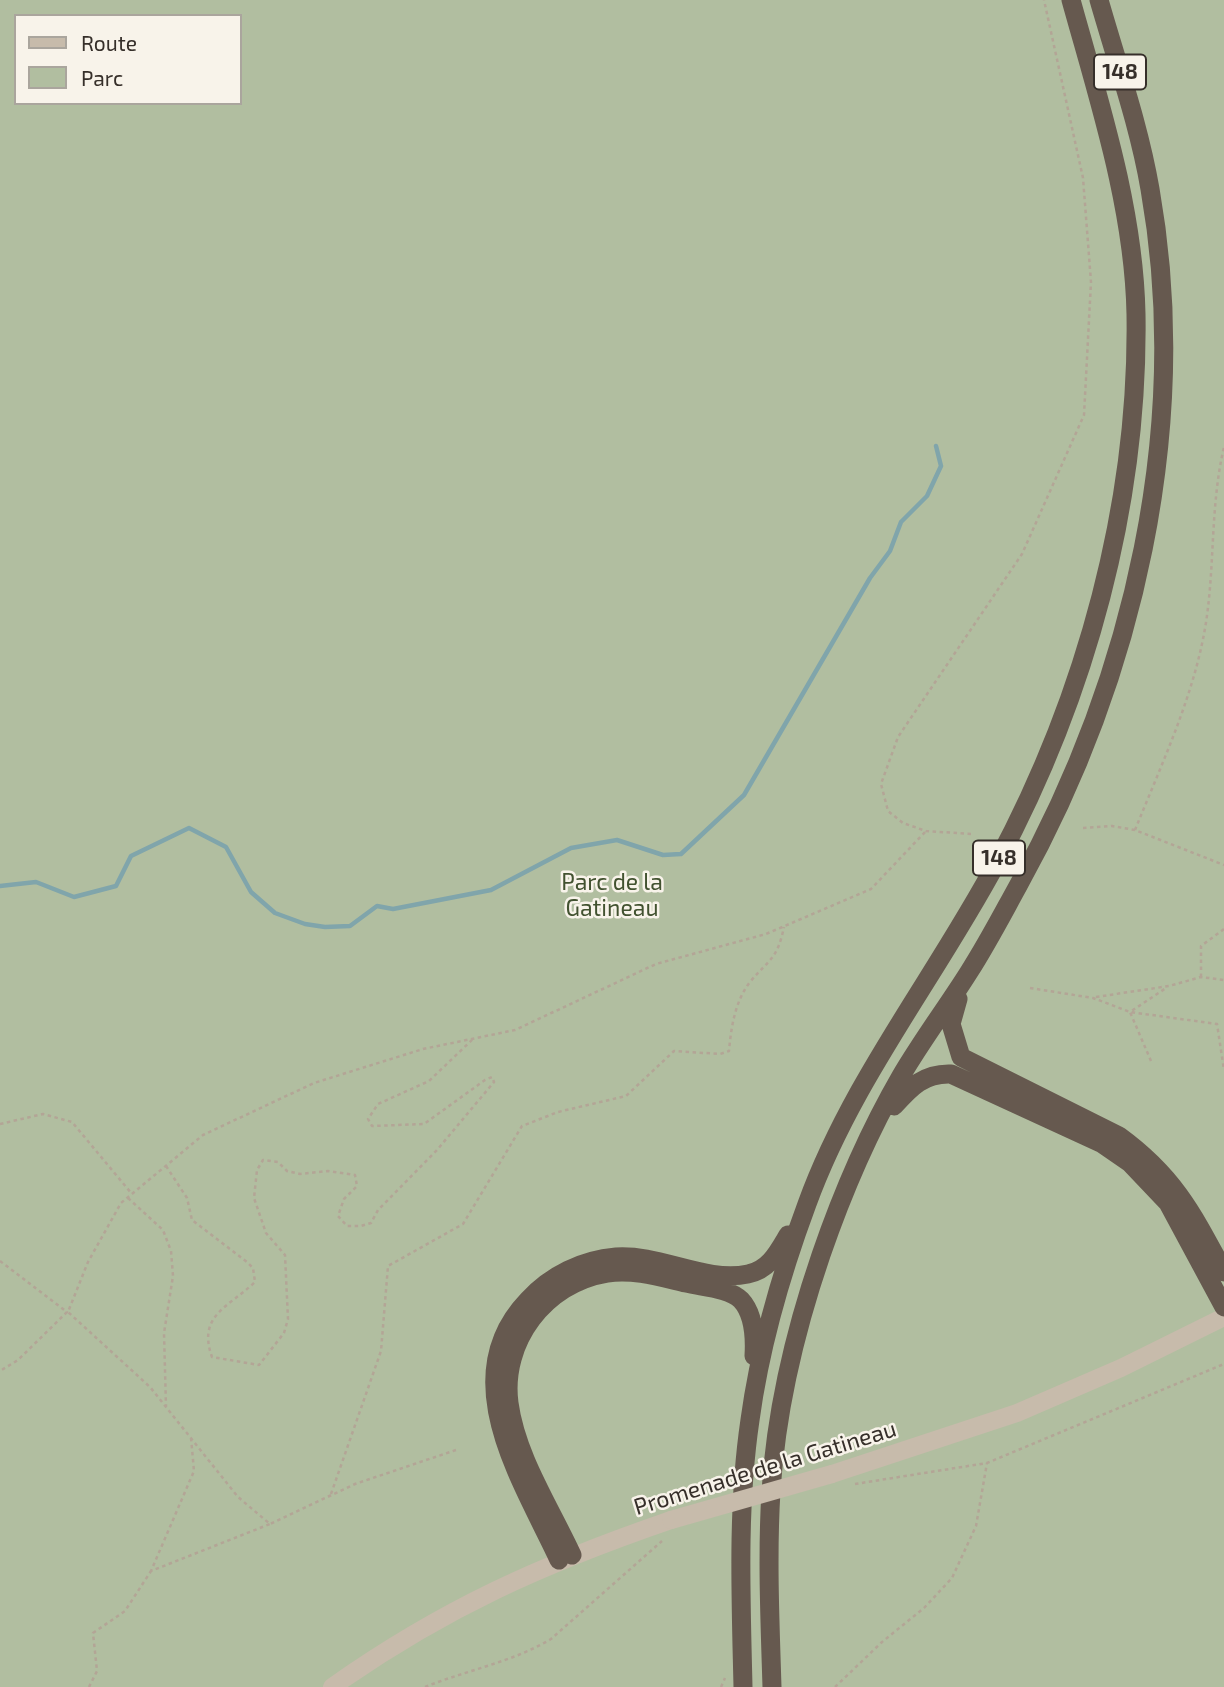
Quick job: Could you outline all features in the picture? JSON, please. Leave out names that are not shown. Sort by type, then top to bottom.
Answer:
[{"type":"highway","name":"148","points":[[743,1687],[740,1544],[753,1397],[775,1303],[807,1204],[866,1076],[977,898],[1025,805],[1084,657],[1107,573],[1129,441],[1136,312],[1118,179],[1071,0]]},
{"type":"highway","name":"148","points":[[772,1687],[771,1492],[784,1395],[796,1339],[820,1258],[871,1134],[901,1077],[971,969],[1021,882],[1075,765],[1123,629],[1142,560],[1161,439],[1164,327],[1155,221],[1142,145],[1098,0]]},
{"type":"highway","points":[[1113,0],[1142,145]]},
{"type":"highway","points":[[971,969],[953,1011],[951,1024],[961,1057],[1119,1136],[1138,1150],[1174,1185],[1224,1272]]},
{"type":"highway","points":[[871,1134],[918,1081],[941,1073],[951,1074],[1101,1143],[1130,1163],[1158,1190],[1177,1218],[1224,1307]]},
{"type":"highway","points":[[566,1557],[498,1422],[495,1371],[512,1319],[532,1296],[552,1279],[590,1261],[643,1258],[726,1276],[758,1271],[775,1256],[807,1204]]},
{"type":"highway","points":[[566,1557],[520,1444],[508,1400],[509,1374],[517,1344],[530,1320],[545,1303],[582,1281],[622,1272],[645,1274],[733,1296],[741,1301],[751,1322],[753,1397]]},
{"type":"street","name":"Promenade de la Gatineau","points":[[332,1687],[421,1628],[482,1595],[566,1557],[671,1520],[832,1474],[1017,1413],[1121,1368],[1224,1317]]},
{"type":"path","points":[[971,834],[926,831],[893,817],[884,804],[881,784],[890,752],[970,627],[1022,554],[1084,415],[1091,282],[1083,178],[1044,0]]},
{"type":"path","points":[[1135,830],[1164,758],[1203,639],[1212,578],[1216,501],[1224,447]]},
{"type":"path","points":[[1083,828],[1112,826],[1135,830],[1224,865]]},
{"type":"path","points":[[270,1524],[238,1497],[150,1387],[68,1312],[88,1262],[121,1203],[203,1135],[314,1083],[423,1049],[515,1030],[656,964],[784,926],[871,889],[926,831]]},
{"type":"path","points":[[331,1494],[381,1351],[388,1266],[463,1224],[522,1126],[558,1112],[626,1096],[674,1051],[720,1054],[729,1051],[731,1023],[748,984],[779,952],[784,926]]},
{"type":"path","points":[[1201,978],[1201,946],[1224,929]]},
{"type":"path","points":[[1093,998],[1201,978],[1224,980]]},
{"type":"path","points":[[1130,1012],[1169,986]]},
{"type":"path","points":[[1030,988],[1093,998],[1130,1012],[1217,1024],[1224,1070]]},
{"type":"path","points":[[1130,1012],[1151,1061]]},
{"type":"path","points":[[166,1166],[187,1198],[192,1220],[253,1268],[255,1282],[210,1320],[205,1339],[212,1357],[258,1365],[284,1333],[288,1312],[285,1255],[266,1233],[254,1198],[257,1170],[263,1160],[278,1162],[287,1171],[300,1174],[328,1171],[355,1175],[357,1186],[344,1199],[338,1216],[347,1226],[371,1223],[378,1210],[437,1150],[494,1082],[492,1077],[485,1080],[424,1124],[372,1126],[368,1119],[373,1109],[429,1081],[475,1038]]},
{"type":"path","points":[[0,1124],[43,1114],[72,1122],[132,1194]]},
{"type":"path","points":[[128,1198],[163,1230],[171,1251],[173,1276],[164,1334],[166,1407]]},
{"type":"path","points":[[0,1261],[67,1312],[18,1360],[0,1371]]},
{"type":"path","points":[[847,1486],[988,1463],[1224,1364]]},
{"type":"path","points":[[89,1687],[97,1671],[93,1633],[125,1611],[151,1571],[194,1471],[191,1438]]},
{"type":"path","points":[[151,1571],[270,1524],[331,1494],[456,1450]]},
{"type":"path","points":[[835,1687],[882,1642],[924,1608],[952,1578],[976,1525],[988,1463]]},
{"type":"path","points":[[425,1687],[469,1670],[533,1651],[551,1640],[664,1539]]},
{"type":"green space","name":"Parc de la Gatineau","points":[[0,0],[1224,0],[1224,1687],[0,1687]]},
{"type":"waterway","points":[[0,886],[36,882],[74,897],[116,886],[131,856],[189,828],[226,847],[251,892],[275,913],[305,924],[325,927],[350,926],[377,906],[393,909],[491,890],[571,848],[617,840],[663,855],[681,854],[744,795],[870,578],[890,551],[901,522],[927,496],[941,466],[936,446]]}]
